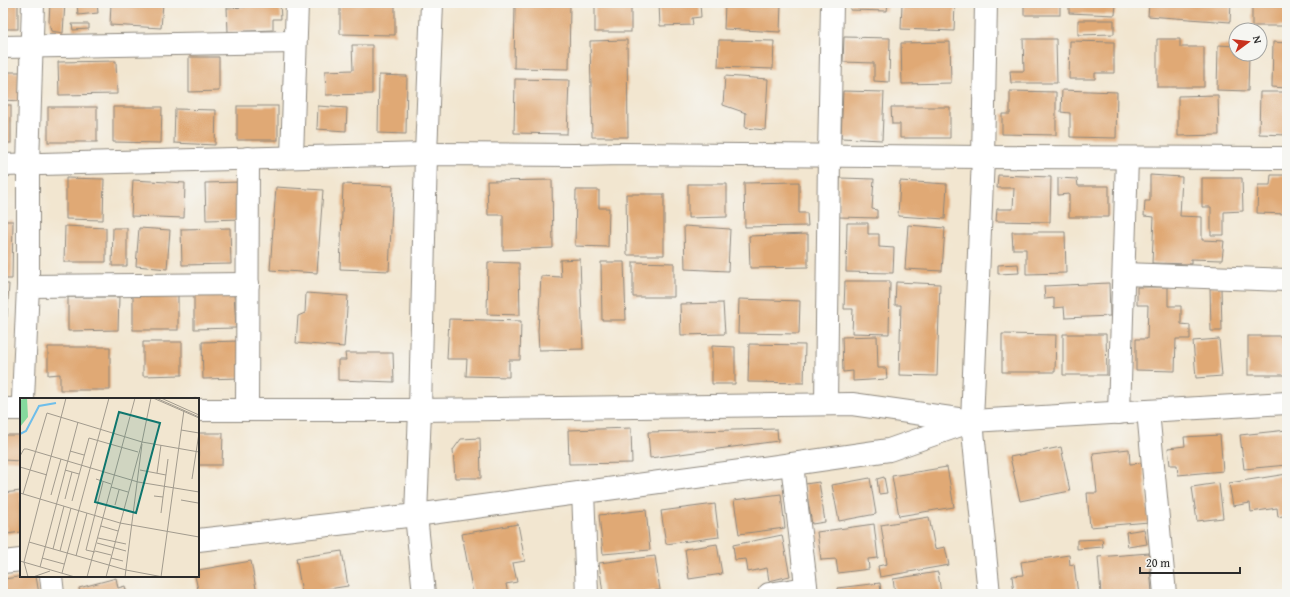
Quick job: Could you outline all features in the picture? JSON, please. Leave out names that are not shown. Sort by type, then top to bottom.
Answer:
[{"type":"street","points":[[23,398],[28,286],[28,164],[33,3]]},
{"type":"street","points":[[292,157],[297,3]]},
{"type":"street","points":[[424,594],[416,515],[426,154],[432,3]]},
{"type":"street","points":[[826,404],[828,156],[832,3]]},
{"type":"street","points":[[986,3],[983,158],[972,421],[989,594]]},
{"type":"street","points":[[3,47],[295,42]]},
{"type":"street","points":[[3,165],[426,154],[623,154],[983,158],[1287,158]]},
{"type":"street","points":[[248,158],[248,410]]},
{"type":"street","points":[[1120,413],[1127,158]]},
{"type":"street","points":[[1124,274],[1287,280]]},
{"type":"street","points":[[28,286],[248,284]]},
{"type":"street","points":[[199,410],[420,410],[852,404],[972,421],[1287,403]]},
{"type":"street","points":[[3,409],[20,409]]},
{"type":"street","points":[[1148,411],[1165,594]]},
{"type":"street","points":[[199,540],[416,515],[889,450],[972,421]]},
{"type":"street","points":[[769,594],[807,591],[792,464]]},
{"type":"street","points":[[583,492],[587,594]]},
{"type":"street","points":[[3,562],[20,560]]},
{"type":"street","points":[[51,577],[53,594]]},
{"type":"building","points":[[3,3],[18,3],[18,29],[3,29]]},
{"type":"building","points":[[50,3],[65,3],[63,33],[51,31],[49,22]]},
{"type":"building","points":[[77,3],[97,3],[98,13],[78,15]]},
{"type":"building","points":[[111,3],[163,3],[161,28],[110,25]]},
{"type":"building","points":[[245,3],[280,3],[281,19],[273,19],[273,30],[228,32],[227,8],[245,7]]},
{"type":"building","points":[[340,3],[395,3],[395,35],[340,34]]},
{"type":"building","points":[[515,3],[570,3],[569,69],[514,68]]},
{"type":"building","points":[[595,3],[631,3],[631,32],[595,32]]},
{"type":"building","points":[[659,3],[700,3],[701,17],[692,18],[693,25],[660,26]]},
{"type":"building","points":[[725,3],[781,3],[780,32],[724,29]]},
{"type":"building","points":[[851,3],[888,3],[887,11],[850,10]]},
{"type":"building","points":[[902,3],[955,3],[954,31],[901,29]]},
{"type":"building","points":[[1024,3],[1060,3],[1060,15],[1024,15]]},
{"type":"building","points":[[1069,3],[1116,3],[1115,15],[1069,13]]},
{"type":"building","points":[[1149,3],[1231,3],[1230,22],[1148,16]]},
{"type":"building","points":[[1252,3],[1287,3],[1287,26],[1268,26],[1268,22],[1252,22]]},
{"type":"building","points":[[1078,20],[1114,20],[1114,34],[1078,35]]},
{"type":"building","points":[[72,24],[89,24],[89,29],[73,30]]},
{"type":"building","points":[[844,37],[890,38],[889,82],[874,81],[874,63],[843,62]]},
{"type":"building","points":[[1023,39],[1056,39],[1057,83],[1011,83],[1010,71],[1024,71]]},
{"type":"building","points":[[1157,39],[1180,39],[1180,47],[1204,47],[1204,87],[1157,87]]},
{"type":"building","points":[[627,40],[628,137],[592,137],[590,41]]},
{"type":"building","points":[[719,40],[774,41],[773,69],[718,67]]},
{"type":"building","points":[[1070,41],[1114,42],[1114,73],[1095,73],[1095,79],[1069,79]]},
{"type":"building","points":[[950,42],[951,83],[902,84],[901,43]]},
{"type":"building","points":[[1273,42],[1287,43],[1287,88],[1272,87]]},
{"type":"building","points":[[352,45],[372,45],[372,94],[326,95],[325,71],[353,70]]},
{"type":"building","points":[[1218,45],[1228,46],[1228,62],[1249,62],[1248,91],[1217,90]]},
{"type":"building","points":[[189,57],[219,57],[219,91],[189,92]]},
{"type":"building","points":[[116,61],[117,94],[59,95],[58,62]]},
{"type":"building","points":[[3,72],[22,72],[21,101],[3,100]]},
{"type":"building","points":[[379,75],[407,76],[406,134],[378,133]]},
{"type":"building","points":[[725,76],[768,79],[765,130],[745,128],[746,113],[723,105]]},
{"type":"building","points":[[515,79],[569,80],[567,134],[514,133]]},
{"type":"building","points":[[1062,90],[1117,92],[1116,138],[1070,137],[1070,113],[1061,112]]},
{"type":"building","points":[[843,91],[884,92],[882,140],[841,138]]},
{"type":"building","points":[[1010,91],[1056,92],[1056,135],[1002,134],[1002,114],[1010,114]]},
{"type":"building","points":[[1260,92],[1287,92],[1287,135],[1259,134]]},
{"type":"building","points":[[1218,95],[1219,135],[1178,136],[1178,96]]},
{"type":"building","points":[[3,105],[11,105],[11,143],[3,143]]},
{"type":"building","points":[[237,106],[278,106],[278,140],[237,140]]},
{"type":"building","points":[[318,106],[347,108],[346,131],[317,129]]},
{"type":"building","points":[[48,107],[97,107],[97,142],[48,142]]},
{"type":"building","points":[[113,107],[162,107],[161,143],[113,142]]},
{"type":"building","points":[[891,107],[950,107],[950,138],[900,138],[900,124],[892,124]]},
{"type":"building","points":[[175,109],[216,110],[215,145],[174,143]]},
{"type":"building","points":[[998,175],[1051,177],[1050,222],[996,221],[997,209],[1013,209],[1014,188],[997,188]]},
{"type":"building","points":[[1150,175],[1182,177],[1180,216],[1202,217],[1202,240],[1224,241],[1222,260],[1191,259],[1191,264],[1152,263],[1154,217],[1144,216],[1145,201],[1150,201]]},
{"type":"building","points":[[1271,175],[1287,175],[1287,214],[1257,213],[1258,185],[1270,185]]},
{"type":"building","points":[[66,178],[104,179],[103,220],[66,219]]},
{"type":"building","points":[[840,178],[874,179],[872,209],[877,210],[877,218],[839,217]]},
{"type":"building","points":[[1058,178],[1077,179],[1078,186],[1109,186],[1109,217],[1069,217],[1069,194],[1058,195]]},
{"type":"building","points":[[1202,178],[1242,178],[1243,211],[1224,212],[1224,235],[1211,235],[1211,207],[1202,207]]},
{"type":"building","points":[[133,180],[185,183],[184,218],[131,216]]},
{"type":"building","points":[[552,180],[553,248],[503,250],[503,215],[488,215],[487,181]]},
{"type":"building","points":[[900,181],[947,184],[945,219],[898,216]]},
{"type":"building","points":[[241,182],[242,219],[206,220],[205,183]]},
{"type":"building","points":[[799,182],[799,213],[807,213],[808,226],[745,227],[744,183]]},
{"type":"building","points":[[343,184],[393,186],[389,271],[340,269]]},
{"type":"building","points":[[688,184],[727,184],[727,217],[688,218]]},
{"type":"building","points":[[276,187],[323,190],[317,273],[270,270]]},
{"type":"building","points":[[576,190],[599,190],[599,208],[609,208],[608,247],[575,246]]},
{"type":"building","points":[[626,194],[664,194],[664,255],[627,255]]},
{"type":"building","points":[[3,221],[13,221],[12,279],[3,279]]},
{"type":"building","points":[[847,223],[868,223],[868,234],[879,234],[879,247],[894,248],[893,273],[846,272]]},
{"type":"building","points":[[908,225],[945,228],[942,271],[905,269]]},
{"type":"building","points":[[65,226],[106,228],[106,262],[64,262]]},
{"type":"building","points":[[684,226],[730,229],[728,271],[685,269]]},
{"type":"building","points":[[113,228],[127,228],[127,266],[112,266]]},
{"type":"building","points":[[139,228],[170,230],[167,269],[136,266]]},
{"type":"building","points":[[230,228],[231,264],[182,265],[181,229]]},
{"type":"building","points":[[1012,232],[1065,232],[1066,273],[1026,274],[1026,249],[1013,249]]},
{"type":"building","points":[[808,234],[808,267],[750,268],[749,236]]},
{"type":"building","points":[[580,259],[583,349],[539,350],[538,331],[541,276],[561,277],[560,260]]},
{"type":"building","points":[[488,262],[519,263],[520,315],[487,314]]},
{"type":"building","points":[[601,262],[624,262],[626,320],[602,320]]},
{"type":"building","points":[[633,262],[674,263],[674,297],[633,297]]},
{"type":"building","points":[[1018,264],[1019,273],[998,274],[998,265]]},
{"type":"building","points":[[845,281],[890,281],[889,334],[852,333],[853,309],[844,309]]},
{"type":"building","points":[[896,282],[940,284],[937,376],[899,375],[901,305],[895,305]]},
{"type":"building","points":[[1109,283],[1110,316],[1065,318],[1064,307],[1054,308],[1054,298],[1045,299],[1044,286]]},
{"type":"building","points":[[3,284],[9,284],[7,317],[3,317]]},
{"type":"building","points":[[1137,287],[1168,287],[1168,306],[1181,306],[1181,324],[1190,325],[1190,339],[1176,339],[1175,371],[1136,370],[1136,339],[1147,339],[1148,305],[1137,305]]},
{"type":"building","points":[[1210,287],[1221,287],[1222,331],[1211,331]]},
{"type":"building","points":[[234,293],[236,328],[194,329],[194,295]]},
{"type":"building","points":[[306,293],[348,296],[344,347],[296,343],[298,316],[305,313]]},
{"type":"building","points":[[133,294],[178,294],[178,330],[133,330]]},
{"type":"building","points":[[68,297],[119,297],[118,330],[68,331]]},
{"type":"building","points":[[739,299],[800,301],[799,334],[738,333]]},
{"type":"building","points":[[723,303],[725,334],[681,335],[680,304]]},
{"type":"building","points":[[449,319],[521,321],[520,360],[509,360],[509,377],[466,376],[467,359],[447,359]]},
{"type":"building","points":[[1002,334],[1056,335],[1055,372],[1002,372]]},
{"type":"building","points":[[1063,334],[1106,334],[1107,375],[1063,375]]},
{"type":"building","points":[[877,336],[878,368],[886,368],[887,379],[853,381],[853,371],[843,372],[842,337]]},
{"type":"building","points":[[1248,336],[1287,336],[1287,375],[1248,375]]},
{"type":"building","points":[[1219,339],[1222,376],[1196,378],[1193,341]]},
{"type":"building","points":[[240,341],[241,378],[203,379],[202,342]]},
{"type":"building","points":[[143,342],[182,342],[182,375],[143,376]]},
{"type":"building","points":[[749,344],[805,345],[804,383],[748,382]]},
{"type":"building","points":[[712,346],[735,347],[735,384],[712,384]]},
{"type":"building","points":[[48,347],[110,347],[110,390],[60,390],[60,374],[48,375]]},
{"type":"building","points":[[345,353],[393,353],[394,382],[338,380],[338,360],[346,360]]},
{"type":"building","points":[[631,428],[632,463],[569,464],[568,430]]},
{"type":"building","points":[[777,429],[778,441],[650,458],[648,432]]},
{"type":"building","points":[[1287,430],[1287,465],[1244,469],[1240,435]]},
{"type":"building","points":[[199,433],[223,433],[222,465],[199,465]]},
{"type":"building","points":[[3,435],[20,435],[20,461],[3,460]]},
{"type":"building","points":[[1220,435],[1223,471],[1178,475],[1177,465],[1170,465],[1168,448],[1185,446],[1184,437]]},
{"type":"building","points":[[480,438],[481,478],[455,478],[453,450],[461,439]]},
{"type":"building","points":[[1061,447],[1070,491],[1020,501],[1010,457]]},
{"type":"building","points":[[1129,449],[1130,464],[1143,463],[1149,522],[1090,527],[1087,493],[1097,493],[1093,453]]},
{"type":"building","points":[[947,467],[954,507],[899,516],[892,476]]},
{"type":"building","points":[[1287,474],[1287,515],[1278,517],[1277,508],[1251,512],[1250,503],[1233,506],[1229,483]]},
{"type":"building","points":[[884,477],[887,493],[879,494],[877,479]]},
{"type":"building","points":[[870,478],[876,514],[839,521],[832,485]]},
{"type":"building","points":[[819,482],[825,522],[812,524],[805,484]]},
{"type":"building","points":[[1219,483],[1223,518],[1197,521],[1192,487]]},
{"type":"building","points":[[20,491],[20,532],[7,534],[3,493]]},
{"type":"building","points":[[781,494],[785,528],[739,534],[734,500]]},
{"type":"building","points":[[715,504],[719,537],[666,544],[661,511]]},
{"type":"building","points":[[646,510],[650,550],[603,554],[599,515]]},
{"type":"building","points":[[929,517],[935,549],[945,547],[949,565],[880,577],[878,566],[887,564],[881,525]]},
{"type":"building","points":[[518,524],[525,561],[513,563],[517,582],[506,584],[508,594],[473,594],[462,534]]},
{"type":"building","points":[[874,524],[878,558],[868,559],[869,569],[838,573],[836,559],[821,560],[817,532]]},
{"type":"building","points":[[1144,529],[1147,544],[1128,547],[1126,532]]},
{"type":"building","points":[[782,535],[790,576],[769,581],[767,568],[748,572],[746,559],[735,560],[733,545]]},
{"type":"building","points":[[1102,539],[1103,547],[1077,549],[1077,540]]},
{"type":"building","points":[[717,544],[722,574],[689,579],[685,549]]},
{"type":"building","points":[[342,551],[348,586],[302,593],[296,558]]},
{"type":"building","points":[[1149,553],[1152,594],[1101,594],[1098,557]]},
{"type":"building","points":[[1069,555],[1070,565],[1074,564],[1078,594],[1014,594],[1012,576],[1023,575],[1021,562]]},
{"type":"building","points":[[655,556],[660,590],[632,594],[603,594],[599,563]]},
{"type":"building","points":[[251,561],[257,594],[199,594],[195,577],[199,577],[199,570]]},
{"type":"building","points":[[938,572],[941,594],[895,594],[893,579]]},
{"type":"building","points":[[20,577],[36,577],[39,594],[6,594],[4,579]]},
{"type":"building","points":[[116,578],[118,588],[125,586],[127,594],[80,594],[79,588]]},
{"type":"building","points":[[880,583],[881,594],[838,594],[837,588]]}]
